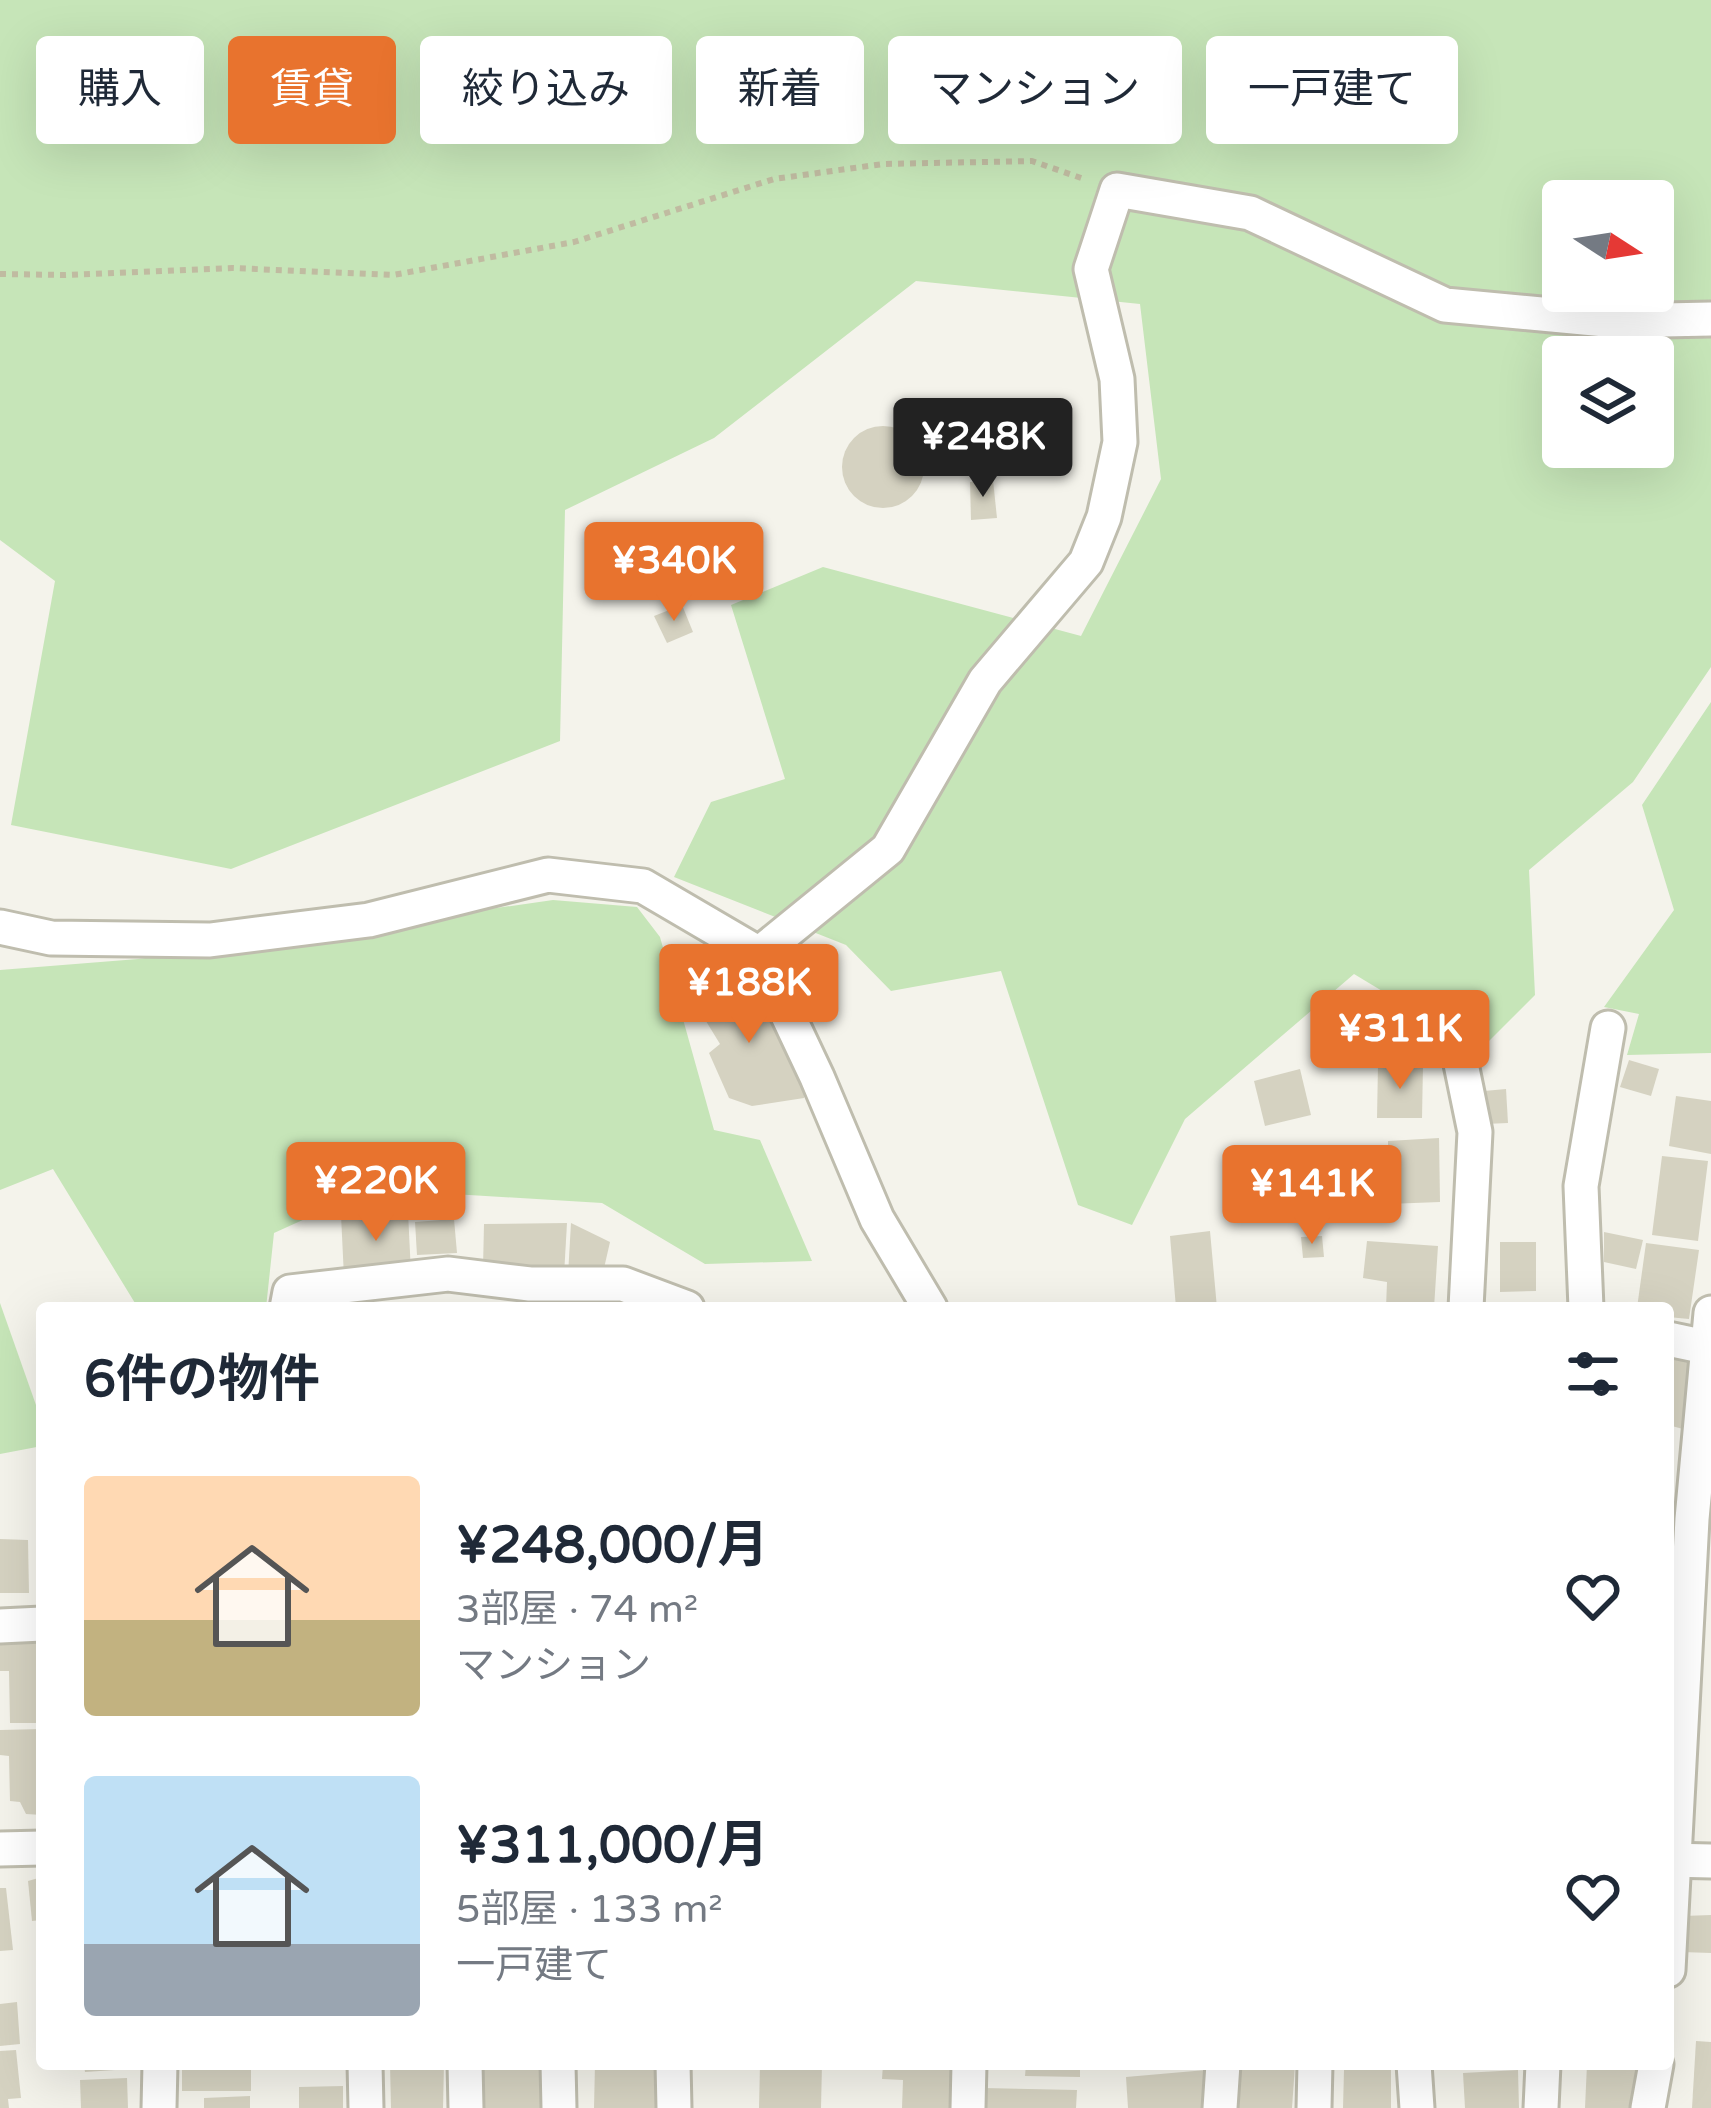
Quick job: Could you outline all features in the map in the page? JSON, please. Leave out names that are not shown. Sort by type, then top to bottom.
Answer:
[{"type":"street","points":[[759,953],[888,849],[985,681],[1086,562],[1104,517],[1120,442],[1117,379],[1091,269],[1117,190],[1250,213],[1445,305],[1616,321],[1711,320]]},
{"type":"street","points":[[0,927],[51,938],[210,940],[369,920],[548,875],[643,886],[759,953],[818,1077],[877,1219],[926,1302]]},
{"type":"street","points":[[1586,1302],[1581,1186],[1608,1028]]},
{"type":"street","points":[[1460,1059],[1475,1132],[1466,1302]]},
{"type":"street","points":[[288,1302],[290,1292],[448,1274],[530,1284],[623,1284],[671,1302]]},
{"type":"street","points":[[1674,1816],[1711,1313]]},
{"type":"street","points":[[1674,1340],[1709,1348]]},
{"type":"street","points":[[0,1626],[36,1624]]},
{"type":"street","points":[[2,1840],[36,1847]]},
{"type":"street","points":[[1674,1860],[1711,1861]]},
{"type":"street","points":[[159,2108],[160,2070]]},
{"type":"street","points":[[365,2070],[366,2108]]},
{"type":"street","points":[[465,2070],[466,2108]]},
{"type":"street","points":[[558,2070],[559,2108]]},
{"type":"street","points":[[674,2070],[674,2108]]},
{"type":"street","points":[[968,2108],[969,2070]]},
{"type":"street","points":[[1220,2108],[1222,2070]]},
{"type":"street","points":[[1314,2108],[1315,2070]]},
{"type":"street","points":[[1414,2070],[1417,2108]]},
{"type":"street","points":[[1541,2108],[1543,2070]]},
{"type":"street","points":[[1648,2108],[1654,2070]]},
{"type":"path","points":[[0,274],[232,268],[393,275],[574,242],[774,179],[883,164],[1031,161],[1117,190]]},
{"type":"green space","points":[[0,0],[1711,0],[1711,667],[1633,782],[1529,870],[1535,995],[1480,1050],[1354,974],[1185,1119],[1132,1225],[1078,1205],[1001,971],[891,991],[846,945],[674,877],[711,802],[785,779],[731,605],[823,567],[1081,636],[1161,479],[1140,304],[916,281],[714,438],[565,510],[560,741],[231,869],[11,825],[55,581],[0,540]]},
{"type":"green space","points":[[1711,702],[1711,1053],[1627,1055],[1639,1014],[1604,1007],[1674,910],[1642,805]]},
{"type":"green space","points":[[553,900],[637,907],[660,937],[714,1130],[760,1140],[812,1261],[705,1264],[602,1203],[371,1189],[274,1233],[267,1302],[134,1302],[53,1169],[0,1190],[0,970],[138,959]]},
{"type":"green space","points":[[0,1303],[36,1405],[36,1447],[0,1454]]},
{"type":"building","points":[[883,426],[912,438],[924,467],[912,496],[883,508],[854,496],[842,467],[854,438]]},
{"type":"building","points":[[993,480],[997,518],[971,520],[970,482]]},
{"type":"building","points":[[682,605],[693,632],[667,643],[654,616]]},
{"type":"building","points":[[742,974],[809,1084],[804,1098],[752,1106],[729,1098],[709,1053],[720,1044],[690,995]]},
{"type":"building","points":[[1629,1060],[1659,1069],[1651,1096],[1620,1087]]},
{"type":"building","points":[[1378,1065],[1423,1065],[1422,1118],[1377,1118]]},
{"type":"building","points":[[1300,1069],[1311,1115],[1265,1126],[1254,1081]]},
{"type":"building","points":[[1506,1089],[1508,1123],[1485,1124],[1484,1091]]},
{"type":"building","points":[[1676,1096],[1711,1101],[1711,1154],[1669,1146]]},
{"type":"building","points":[[1439,1138],[1440,1202],[1388,1204],[1388,1141]]},
{"type":"building","points":[[1662,1156],[1708,1161],[1698,1241],[1652,1235]]},
{"type":"building","points":[[408,1212],[411,1273],[344,1277],[341,1215]]},
{"type":"building","points":[[454,1219],[457,1253],[417,1255],[415,1222]]},
{"type":"building","points":[[567,1223],[564,1275],[483,1268],[484,1224]]},
{"type":"building","points":[[571,1223],[610,1242],[602,1277],[568,1275]]},
{"type":"building","points":[[1210,1231],[1216,1302],[1176,1302],[1170,1236]]},
{"type":"building","points":[[1604,1232],[1643,1240],[1636,1269],[1604,1262]]},
{"type":"building","points":[[1322,1236],[1324,1257],[1303,1258],[1301,1237]]},
{"type":"building","points":[[1367,1241],[1438,1246],[1434,1302],[1386,1302],[1387,1282],[1363,1278]]},
{"type":"building","points":[[1500,1242],[1536,1242],[1536,1291],[1500,1292]]},
{"type":"building","points":[[1646,1243],[1699,1250],[1689,1319],[1674,1318],[1674,1302],[1638,1302]]},
{"type":"building","points":[[1674,1352],[1694,1355],[1683,1429],[1674,1427]]},
{"type":"building","points":[[0,1539],[28,1540],[29,1593],[0,1593]]},
{"type":"building","points":[[0,1638],[36,1638],[36,1723],[10,1723],[9,1671],[0,1671]]},
{"type":"building","points":[[36,1729],[36,1815],[26,1814],[20,1802],[10,1801],[9,1756],[0,1755],[0,1730]]},
{"type":"building","points":[[36,1879],[36,1921],[32,1921],[28,1881]]},
{"type":"building","points":[[0,1888],[6,1888],[13,1950],[0,1951]]},
{"type":"building","points":[[1711,1915],[1711,1953],[1682,1952],[1684,1916]]},
{"type":"building","points":[[17,2002],[20,2044],[0,2046],[0,2004]]},
{"type":"building","points":[[1696,2041],[1711,2042],[1711,2108],[1692,2108]]},
{"type":"building","points":[[16,2050],[21,2098],[8,2099],[9,2108],[0,2108],[0,2051]]},
{"type":"building","points":[[182,2070],[251,2070],[251,2091],[182,2091]]},
{"type":"building","points":[[390,2070],[444,2070],[443,2108],[391,2108]]},
{"type":"building","points":[[479,2070],[541,2070],[542,2108],[479,2108]]},
{"type":"building","points":[[595,2070],[657,2070],[657,2108],[594,2108]]},
{"type":"building","points":[[760,2070],[822,2070],[821,2108],[759,2108]]},
{"type":"building","points":[[883,2070],[955,2070],[954,2108],[902,2108],[903,2080],[882,2079]]},
{"type":"building","points":[[1026,2070],[1080,2070],[1080,2077],[1025,2076]]},
{"type":"building","points":[[1206,2070],[1203,2108],[1128,2108],[1126,2077]]},
{"type":"building","points":[[1234,2070],[1295,2070],[1292,2108],[1231,2108]]},
{"type":"building","points":[[1344,2070],[1391,2070],[1391,2108],[1343,2108]]},
{"type":"building","points":[[1518,2070],[1519,2108],[1465,2108],[1463,2073]]},
{"type":"building","points":[[1587,2070],[1636,2070],[1635,2108],[1585,2108]]},
{"type":"building","points":[[127,2078],[128,2108],[81,2108],[80,2080]]},
{"type":"building","points":[[343,2086],[343,2108],[299,2108],[299,2087]]},
{"type":"building","points":[[982,2088],[1077,2090],[1076,2108],[981,2108]]},
{"type":"building","points":[[250,2096],[250,2108],[204,2108],[204,2098]]}]
